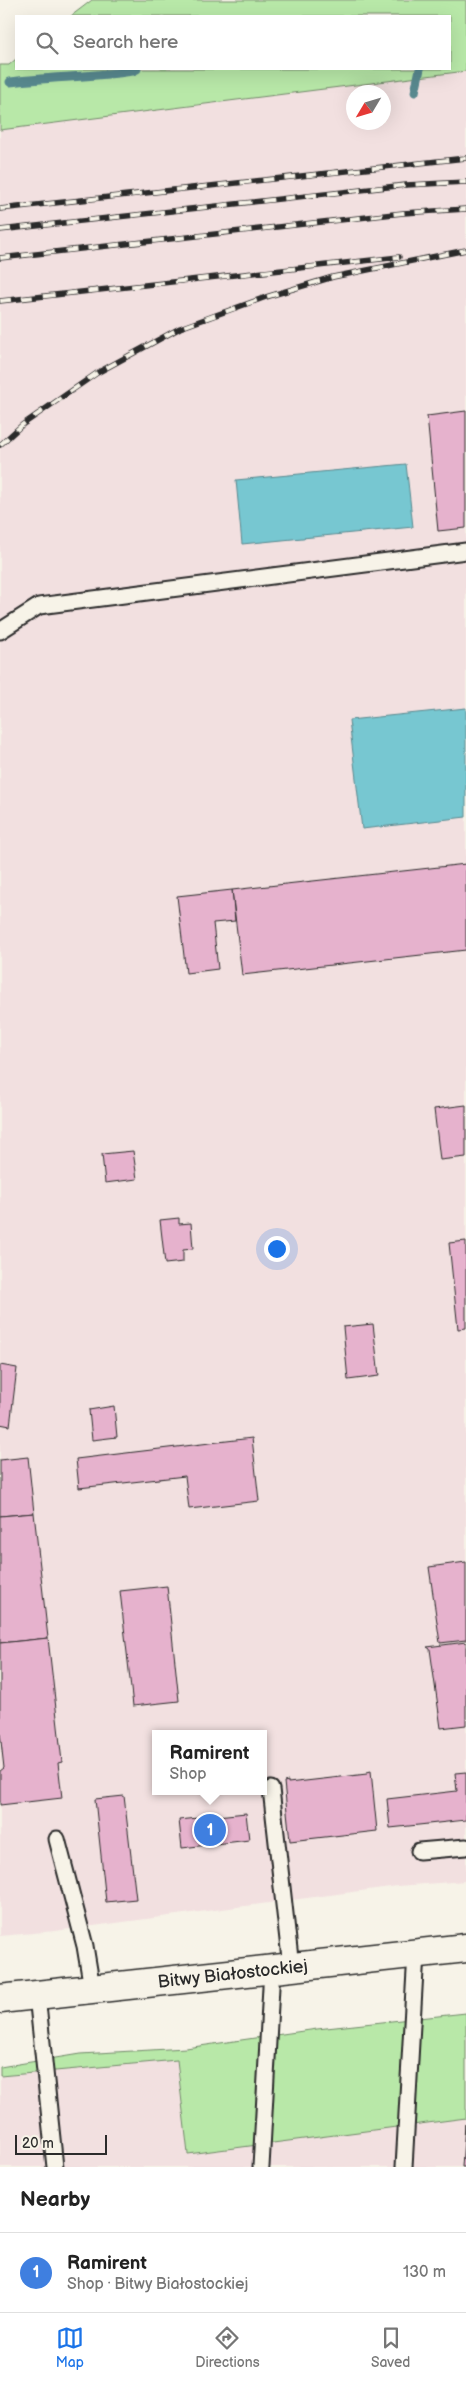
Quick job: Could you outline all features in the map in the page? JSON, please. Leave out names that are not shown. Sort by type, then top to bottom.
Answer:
[{"type":"street","name":"Bitwy Białostockiej","points":[[0,1999],[466,1948]]},
{"type":"lane","points":[[0,630],[39,606],[466,551]]},
{"type":"lane","points":[[261,2167],[281,1968],[271,1789]]},
{"type":"lane","points":[[57,1839],[85,1946],[92,1988]]},
{"type":"lane","points":[[419,1851],[466,1847]]},
{"type":"lane","points":[[404,2167],[416,1953]]},
{"type":"lane","points":[[37,1995],[55,2167]]},
{"type":"shaded area","points":[[466,21],[466,1881],[398,1886],[55,1931],[0,1936],[0,68],[15,68],[15,70],[451,70]]},
{"type":"shaded area","points":[[177,2060],[188,2153],[466,2118],[466,2167],[0,2167],[0,2076]]},
{"type":"green space","points":[[92,0],[466,0],[466,71],[0,130],[0,65],[9,65],[15,60],[15,70],[451,70],[451,15],[72,15]]},
{"type":"green space","points":[[466,2013],[466,2118],[188,2154],[177,2060],[0,2076],[0,2067],[80,2054],[186,2048],[317,2029]]},
{"type":"water","points":[[406,464],[413,527],[242,544],[236,480]]},
{"type":"water","points":[[466,708],[466,817],[362,829],[349,720]]},
{"type":"building","points":[[466,411],[466,528],[438,531],[427,416]]},
{"type":"building","points":[[466,864],[466,950],[242,975],[232,890]]},
{"type":"building","points":[[232,890],[235,921],[213,923],[218,969],[186,973],[177,896]]},
{"type":"building","points":[[466,1105],[466,1157],[440,1160],[434,1109]]},
{"type":"building","points":[[133,1151],[137,1179],[105,1183],[102,1154]]},
{"type":"building","points":[[179,1218],[179,1224],[191,1223],[193,1249],[183,1250],[183,1262],[165,1264],[160,1220]]},
{"type":"building","points":[[466,1241],[466,1328],[458,1329],[449,1243]]},
{"type":"building","points":[[373,1324],[379,1376],[348,1380],[343,1327]]},
{"type":"building","points":[[0,1365],[17,1368],[10,1426],[0,1424]]},
{"type":"building","points":[[114,1406],[117,1437],[92,1440],[89,1410]]},
{"type":"building","points":[[252,1438],[259,1501],[189,1509],[185,1476],[79,1488],[76,1459]]},
{"type":"building","points":[[28,1457],[34,1513],[0,1516],[0,1460]]},
{"type":"building","points":[[34,1513],[48,1638],[0,1643],[0,1516]]},
{"type":"building","points":[[466,1562],[466,1640],[440,1643],[429,1567]]},
{"type":"building","points":[[167,1586],[179,1701],[133,1706],[120,1591]]},
{"type":"building","points":[[48,1638],[62,1762],[58,1763],[62,1798],[0,1805],[0,1771],[4,1768],[0,1732],[0,1643]]},
{"type":"building","points":[[466,1642],[466,1725],[441,1728],[430,1649],[427,1647]]},
{"type":"building","points":[[371,1771],[377,1831],[290,1841],[284,1782],[367,1774],[367,1772]]},
{"type":"building","points":[[466,1772],[466,1820],[390,1828],[387,1799],[457,1791],[455,1773]]},
{"type":"building","points":[[124,1796],[136,1899],[106,1902],[95,1799]]},
{"type":"building","points":[[246,1813],[249,1840],[182,1848],[179,1820]]},
{"type":"building","points":[[465,2124],[466,2167],[462,2167]]},
{"type":"waterway","points":[[10,82],[135,70]]},
{"type":"waterway","points":[[415,92],[420,70]]},
{"type":"railway","points":[[0,209],[466,158]]},
{"type":"railway","points":[[0,230],[406,185],[466,182]]},
{"type":"railway","points":[[0,258],[403,213],[466,209]]},
{"type":"railway","points":[[0,445],[22,425],[97,373],[180,328],[266,297],[333,277],[466,250]]},
{"type":"railway","points":[[0,301],[399,257]]},
{"type":"place","name":"Ramirent","points":[[210,1830]]}]
